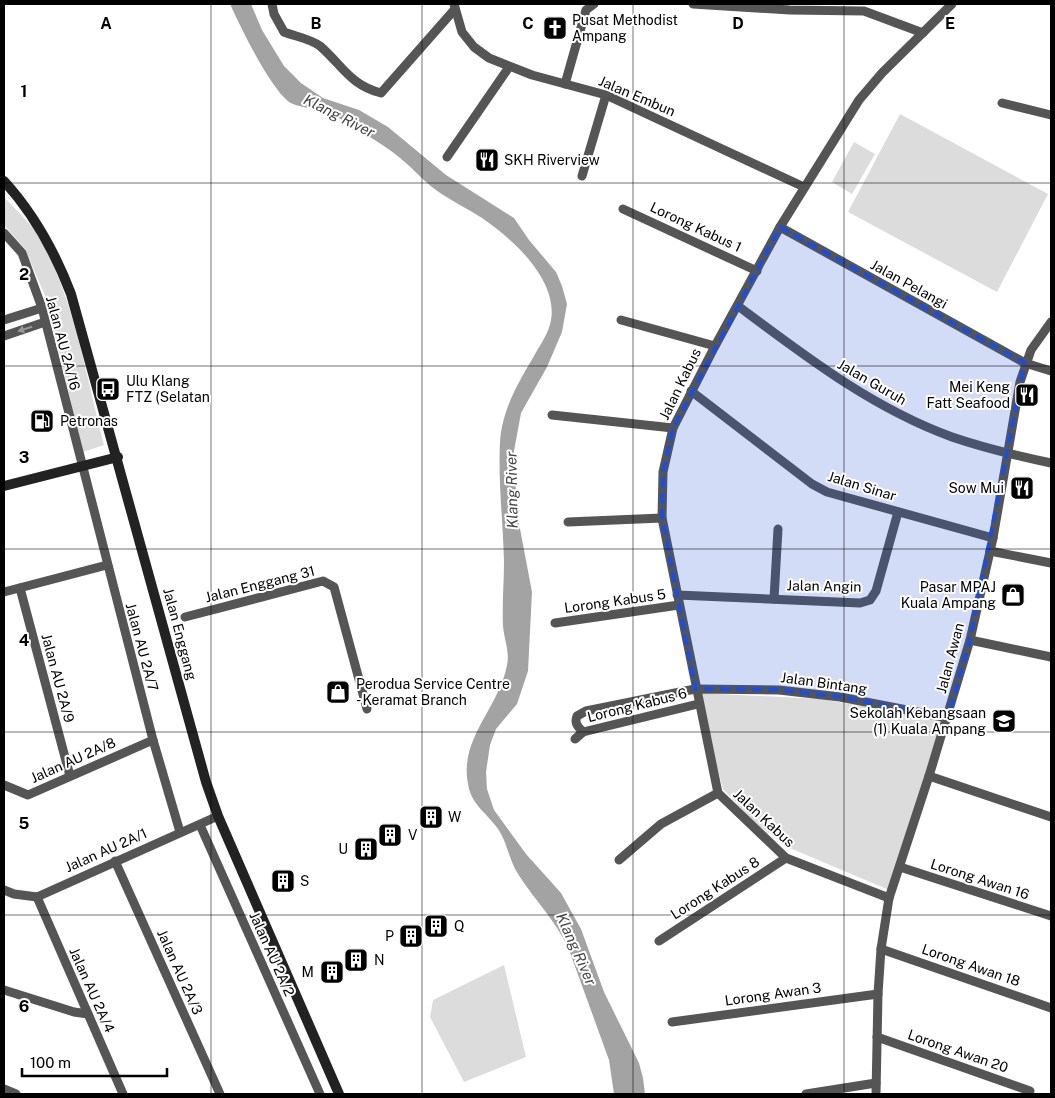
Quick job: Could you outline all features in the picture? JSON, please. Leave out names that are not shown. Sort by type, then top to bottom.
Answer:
[{"type":"main road","name":"Jalan Enggang","points":[[4,182],[18,197],[44,234],[59,262],[71,294],[118,457],[203,773],[218,816],[339,1094]]},
{"type":"main road","points":[[4,486],[118,457]]},
{"type":"street","points":[[272,4],[274,14],[284,32],[318,45],[350,78],[365,89],[381,93],[455,6]]},
{"type":"street","points":[[565,84],[586,10],[594,4]]},
{"type":"street","points":[[693,4],[790,10],[864,11],[923,33]]},
{"type":"street","name":"Jalan Kabus","points":[[889,898],[786,858],[718,793],[678,606],[662,518],[663,472],[673,428],[691,391],[780,227],[804,187],[859,100],[882,73],[952,4]]},
{"type":"street","name":"Jalan Embun","points":[[455,6],[462,32],[474,47],[489,58],[606,96],[804,187]]},
{"type":"street","points":[[447,157],[509,66]]},
{"type":"street","points":[[582,176],[606,96]]},
{"type":"street","points":[[1002,103],[1051,115]]},
{"type":"street","name":"Lorong Kabus 1","points":[[623,209],[757,270]]},
{"type":"street","name":"Jalan Pelangi","points":[[780,227],[1025,363],[1051,372]]},
{"type":"street","name":"Jalan AU 2A/16","points":[[4,233],[22,254],[42,308],[81,467]]},
{"type":"street","name":"Jalan Guruh","points":[[738,306],[829,374],[905,417],[952,437],[1008,454],[1051,463]]},
{"type":"street","points":[[4,320],[42,308]]},
{"type":"street","points":[[621,320],[715,346]]},
{"type":"street","points":[[4,336],[45,322]]},
{"type":"street","name":"Jalan Awan","points":[[876,1094],[881,948],[889,898],[948,718],[970,640],[993,538],[1020,382],[1025,363],[1031,350],[1051,322]]},
{"type":"street","name":"Jalan Sinar","points":[[691,391],[812,484],[827,492],[993,538]]},
{"type":"street","points":[[552,415],[673,428]]},
{"type":"street","name":"Jalan AU 2A/7","points":[[81,467],[153,740],[180,832]]},
{"type":"street","name":"Jalan Angin","points":[[677,595],[860,603],[870,600],[876,591],[898,512]]},
{"type":"street","points":[[568,522],[662,518]]},
{"type":"street","name":"Jalan Angin","points":[[774,599],[778,528]]},
{"type":"street","points":[[990,551],[1051,563]]},
{"type":"street","points":[[4,592],[107,565]]},
{"type":"street","name":"Jalan Enggang 31","points":[[185,617],[323,581],[334,587],[367,710]]},
{"type":"street","name":"Jalan AU 2A/9","points":[[20,588],[70,776]]},
{"type":"street","name":"Lorong Kabus 5","points":[[555,623],[678,606]]},
{"type":"street","points":[[970,640],[1051,657]]},
{"type":"street","name":"Jalan Bintang","points":[[695,688],[779,690],[840,697],[948,718]]},
{"type":"street","name":"Lorong Kabus 6","points":[[582,732],[576,726],[575,720],[576,716],[586,711],[695,688]]},
{"type":"street","name":"Lorong Kabus 6","points":[[575,740],[582,732],[698,704]]},
{"type":"street","name":"Jalan AU 2A/8","points":[[4,786],[28,795],[153,740]]},
{"type":"street","points":[[929,776],[1051,817]]},
{"type":"street","points":[[619,860],[661,824],[718,793]]},
{"type":"street","name":"Jalan AU 2A/1","points":[[37,896],[218,816]]},
{"type":"street","name":"Jalan AU 2A/2","points":[[200,825],[320,1094]]},
{"type":"street","name":"Lorong Kabus 8","points":[[659,941],[786,858]]},
{"type":"street","name":"Jalan AU 2A/3","points":[[115,861],[220,1094]]},
{"type":"street","name":"Lorong Awan 16","points":[[900,867],[1051,916]]},
{"type":"street","points":[[4,890],[14,894],[37,896]]},
{"type":"street","name":"Jalan AU 2A/4","points":[[37,896],[123,1094]]},
{"type":"street","name":"Lorong Awan 18","points":[[881,948],[1051,1008]]},
{"type":"street","points":[[4,990],[74,1012],[88,1014]]},
{"type":"street","name":"Lorong Awan 3","points":[[672,1022],[878,994]]},
{"type":"street","name":"Lorong Awan 20","points":[[877,1037],[1030,1090]]},
{"type":"street","points":[[806,1094],[876,1083]]},
{"type":"street","points":[[4,1089],[16,1094]]},
{"type":"highlighted area","points":[[780,227],[1025,363],[970,640],[948,718],[840,697],[779,690],[695,689],[662,518],[663,472],[673,428]]},
{"type":"shaded area","points":[[900,114],[1048,194],[997,292],[848,212]]},
{"type":"shaded area","points":[[854,142],[875,154],[852,194],[832,182]]},
{"type":"shaded area","points":[[4,197],[27,221],[39,237],[61,284],[78,338],[104,445],[83,452],[46,298],[25,249],[4,225]]},
{"type":"shaded area","points":[[698,693],[821,699],[943,720],[889,890],[790,848],[756,824],[723,789]]},
{"type":"shaded area","points":[[504,965],[526,1057],[464,1082],[430,1017],[433,1000]]},
{"type":"water","name":"Klang River","points":[[230,4],[251,4],[262,30],[284,66],[301,83],[323,98],[359,110],[388,127],[446,175],[514,218],[529,240],[556,272],[562,286],[567,304],[562,332],[547,367],[521,413],[514,451],[517,513],[532,592],[528,671],[517,704],[496,729],[490,745],[486,772],[487,789],[494,810],[526,854],[561,893],[581,929],[604,992],[639,1063],[645,1094],[614,1094],[609,1060],[568,947],[557,928],[518,874],[499,830],[475,802],[468,784],[467,767],[469,752],[474,737],[503,681],[508,660],[503,618],[504,561],[500,472],[501,430],[512,397],[550,325],[551,305],[548,290],[531,262],[507,237],[482,218],[436,190],[390,151],[332,114],[289,102],[264,70]]},
{"type":"place","name":"Pusat Methodist Ampang","points":[[555,28]]},
{"type":"place","name":"SKH Riverview","points":[[487,160]]},
{"type":"place","name":"Ulu Klang FTZ (Selatan","points":[[108,389]]},
{"type":"place","name":"Mei Keng Fatt Seafood","points":[[1027,395]]},
{"type":"place","name":"Petronas","points":[[42,421]]},
{"type":"place","name":"Sow Mui","points":[[1022,488]]},
{"type":"place","name":"Pasar MPAJ Kuala Ampang","points":[[1013,595]]},
{"type":"place","name":"Perodua Service Centre - Keramat Branch","points":[[338,692]]},
{"type":"place","name":"Sekolah Kebangsaan (1) Kuala Ampang","points":[[1004,721]]},
{"type":"place","name":"W","points":[[431,817]]},
{"type":"place","name":"V","points":[[390,835]]},
{"type":"place","name":"U","points":[[366,849]]},
{"type":"place","name":"S","points":[[283,881]]},
{"type":"place","name":"Q","points":[[436,926]]},
{"type":"place","name":"P","points":[[411,936]]},
{"type":"place","name":"N","points":[[356,960]]},
{"type":"place","name":"M","points":[[332,972]]}]
